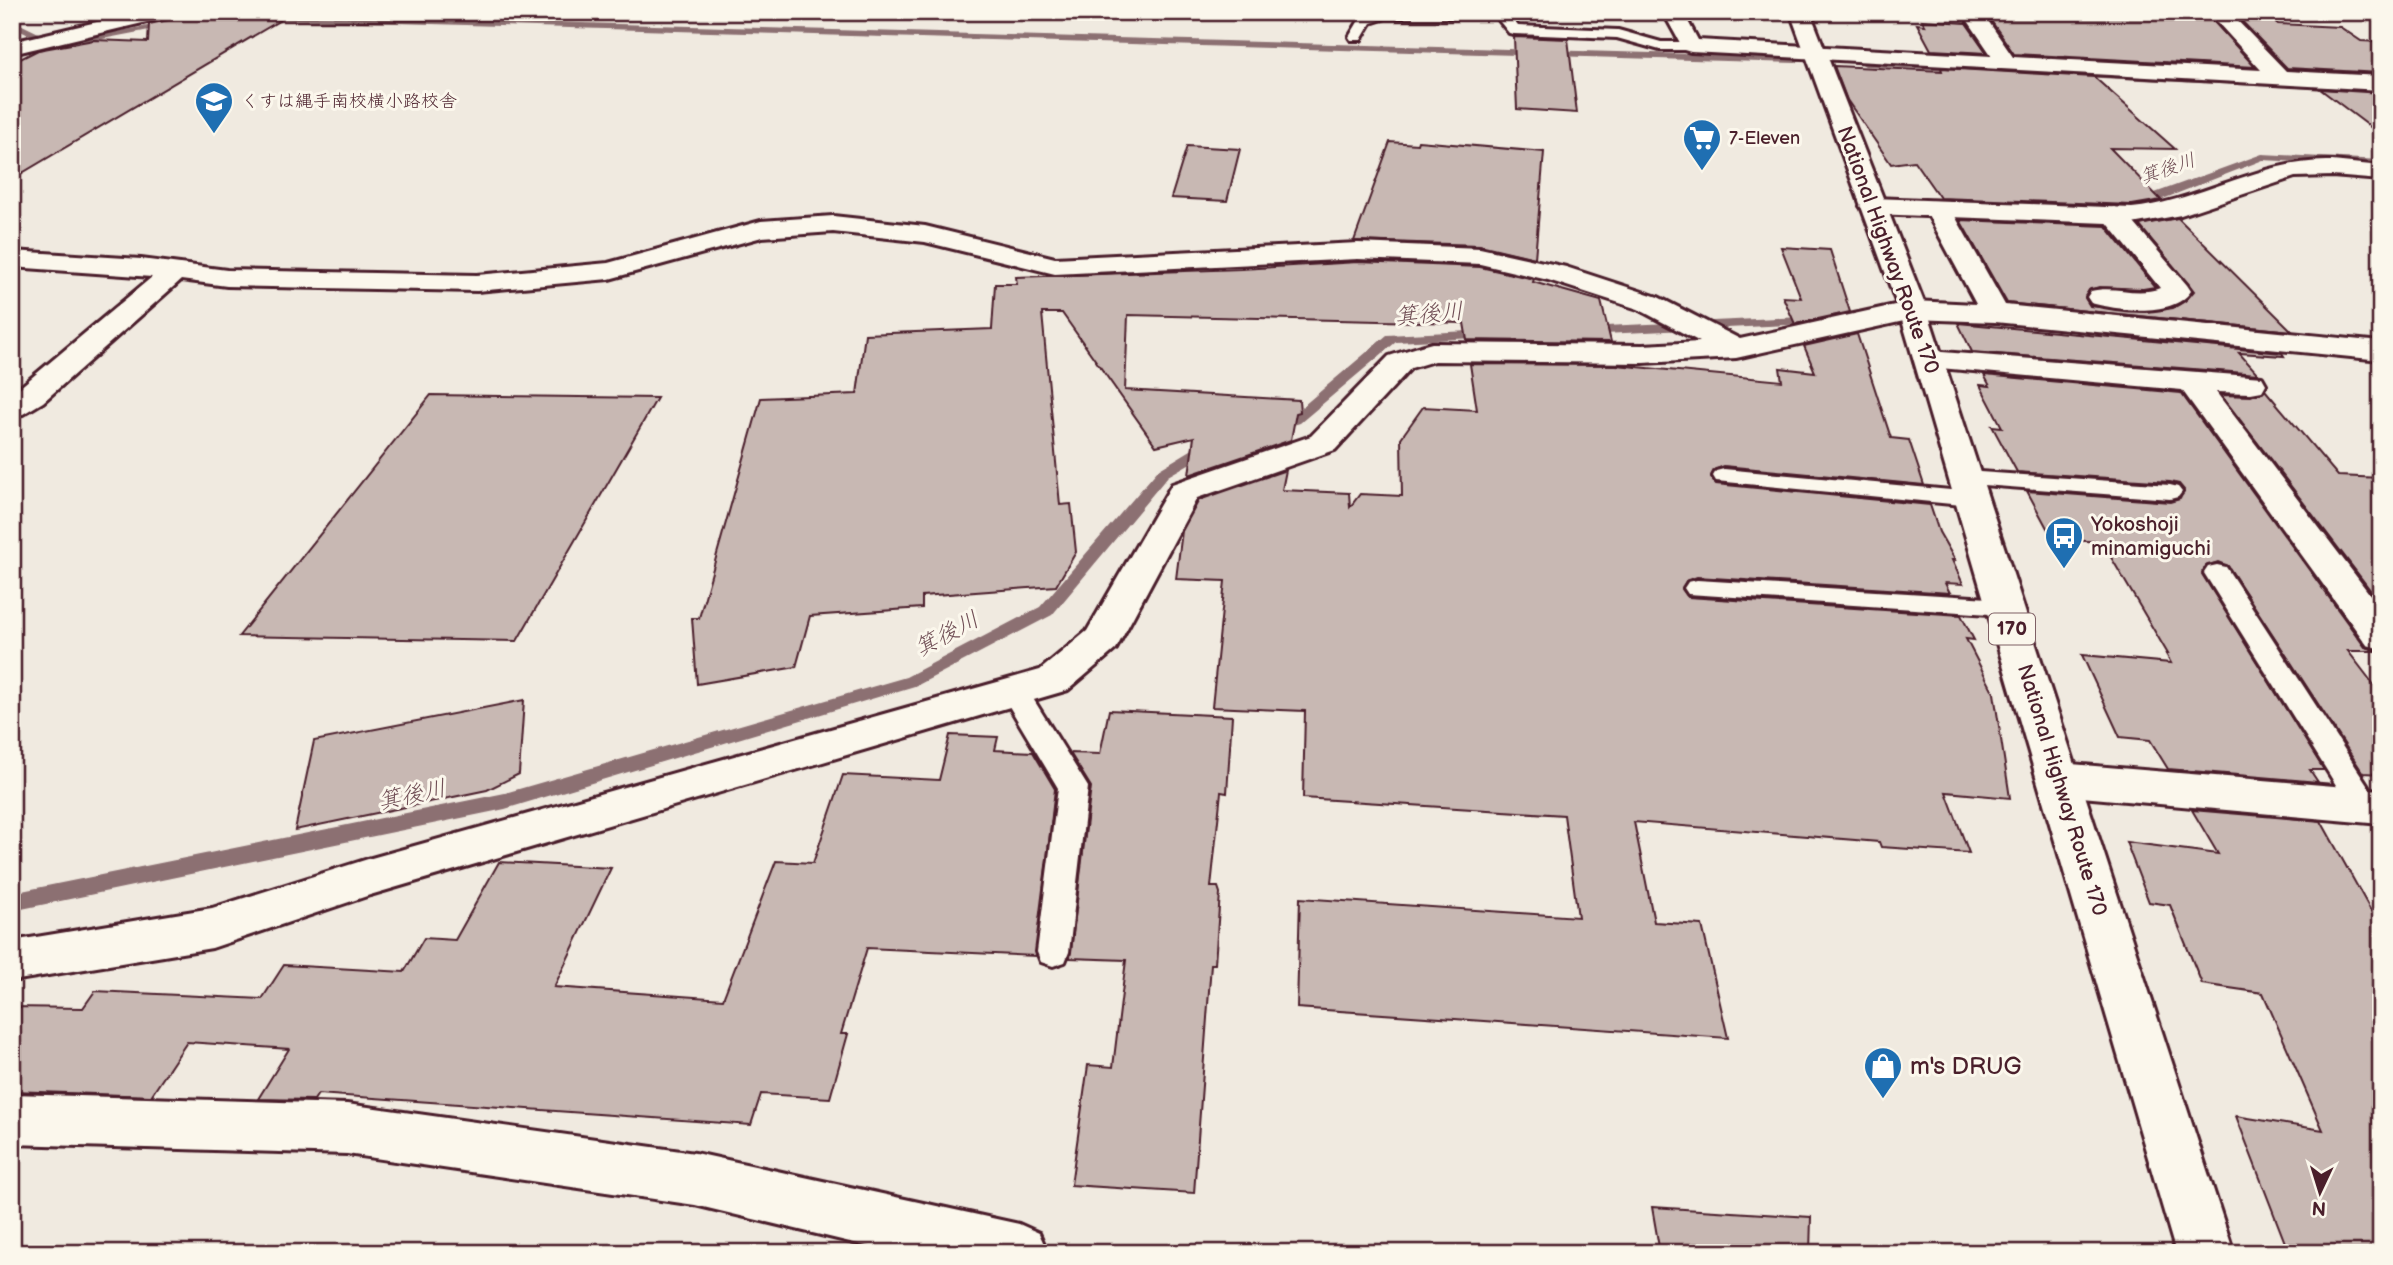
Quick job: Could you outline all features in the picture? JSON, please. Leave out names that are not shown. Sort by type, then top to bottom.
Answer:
[{"type":"main road","points":[[12,48],[165,12]]},
{"type":"main road","points":[[1673,12],[1691,46],[2381,83]]},
{"type":"main road","name":"National Highway Route 170","points":[[1800,12],[1913,310],[2205,1253]]},
{"type":"main road","points":[[1972,12],[2007,63]]},
{"type":"main road","points":[[2218,12],[2280,78]]},
{"type":"main road","points":[[1873,206],[2161,215],[2284,171],[2329,169],[2381,173]]},
{"type":"main road","points":[[1938,209],[1993,295]]},
{"type":"main road","points":[[2072,294],[2151,302],[2176,291],[2114,215]]},
{"type":"main road","points":[[12,259],[176,271],[228,278],[477,283],[609,271],[761,229],[833,224],[925,234],[1055,265],[1358,251],[1480,256],[1556,274],[1648,303],[1736,349]]},
{"type":"main road","points":[[12,407],[32,395],[176,271]]},
{"type":"main road","points":[[12,961],[212,928],[368,877],[1054,680],[1102,640],[1185,491],[1323,443],[1400,362],[1432,352],[1643,354],[1736,349],[1993,295],[2381,351]]},
{"type":"main road","points":[[1929,360],[2192,382],[2251,384]]},
{"type":"main road","points":[[2192,382],[2381,636]]},
{"type":"main road","points":[[2059,779],[2373,807]]},
{"type":"main road","points":[[12,1119],[347,1129],[695,1179],[1019,1253]]},
{"type":"lane","points":[[1356,37],[1366,20],[1385,14],[1499,13],[1514,30],[1617,29],[1660,46],[1691,46]]},
{"type":"lane","points":[[1724,475],[1969,488],[2170,492]]},
{"type":"lane","points":[[2217,573],[2373,807]]},
{"type":"lane","points":[[1696,588],[2005,607]]},
{"type":"lane","points":[[1014,691],[1073,788],[1054,953]]},
{"type":"building","points":[[177,12],[294,12],[12,179],[12,63],[38,50],[94,40],[148,42],[149,24],[173,19]]},
{"type":"building","points":[[1985,12],[2205,12],[2255,67],[2014,54]]},
{"type":"building","points":[[2233,12],[2263,12],[2278,24],[2340,27],[2361,41],[2381,42],[2381,73],[2287,68]]},
{"type":"building","points":[[1922,20],[1966,23],[1987,53],[1931,50],[1917,24],[1925,25]]},
{"type":"building","points":[[1514,37],[1568,39],[1577,113],[1517,109]]},
{"type":"building","points":[[1834,66],[1942,71],[1941,68],[2094,77],[2175,149],[2110,148],[2161,200],[2132,205],[1940,198],[1914,161],[1891,164],[1847,100]]},
{"type":"building","points":[[2320,89],[2381,93],[2381,135]]},
{"type":"building","points":[[1418,141],[1544,152],[1535,258],[1480,245],[1354,241],[1390,142],[1417,144]]},
{"type":"building","points":[[1187,146],[1240,149],[1227,201],[1171,198]]},
{"type":"building","points":[[2178,218],[2292,331],[2007,303],[1960,220],[2106,226],[2155,287],[2099,287],[2089,290],[2085,298],[2090,306],[2144,312],[2173,308],[2185,301],[2194,291],[2139,225]]},
{"type":"building","points":[[1781,247],[1830,250],[1850,312],[1795,324],[1783,297],[1801,298]]},
{"type":"building","points":[[1358,262],[1480,267],[1534,279],[1533,282],[1601,301],[1611,342],[1467,340],[1464,323],[1128,315],[1125,390],[1299,400],[1300,412],[1296,413],[1291,440],[1189,475],[1194,437],[1156,446],[1062,313],[1042,313],[1060,505],[1071,504],[1076,552],[1056,586],[922,596],[922,608],[810,616],[796,667],[697,684],[692,618],[699,618],[761,398],[857,394],[865,334],[992,329],[995,284],[1017,284],[1016,277]]},
{"type":"building","points":[[1958,323],[2282,353],[2284,356],[2239,353],[2258,374],[1972,352]]},
{"type":"building","points":[[1857,334],[1891,438],[1909,440],[1924,485],[1724,466],[1714,470],[1711,477],[1716,484],[1930,505],[1939,532],[1955,560],[1952,560],[1963,584],[1945,583],[1950,593],[1697,577],[1686,581],[1682,589],[1688,597],[1961,615],[1974,640],[1966,639],[1994,693],[2010,798],[1946,792],[1969,853],[1881,847],[1879,842],[1634,822],[1654,922],[1702,925],[1728,1038],[1297,1008],[1300,898],[1578,917],[1564,815],[1303,798],[1305,711],[1212,707],[1225,581],[1176,579],[1182,531],[1199,500],[1286,470],[1282,490],[1349,493],[1350,507],[1360,494],[1402,496],[1401,438],[1423,407],[1477,410],[1470,364],[1616,365],[1782,381],[1780,368],[1815,372],[1804,346]]},
{"type":"building","points":[[1984,375],[2181,393],[2365,647],[2381,651],[2348,651],[2381,694],[2381,774],[2363,773],[2228,566],[2218,562],[2206,566],[2202,574],[2324,770],[2310,770],[2318,782],[2168,769],[2150,740],[2120,737],[2082,655],[2171,663],[2168,654],[2102,542],[2053,539],[2027,491],[2170,502],[2180,499],[2184,490],[2179,484],[2170,482],[2017,472],[1992,426],[2002,427],[1980,385],[1990,386]]},
{"type":"building","points":[[2265,390],[2338,476],[2381,478],[2381,604],[2221,395],[2251,396]]},
{"type":"building","points":[[431,395],[657,398],[517,641],[239,636]]},
{"type":"building","points":[[524,700],[519,774],[487,790],[295,830],[314,741]]},
{"type":"building","points":[[1109,710],[1232,716],[1227,793],[1221,792],[1211,887],[1218,887],[1220,893],[1215,964],[1211,964],[1194,1193],[1071,1185],[1088,1065],[1113,1067],[1126,960],[1070,958],[1091,787],[1070,753],[1100,754]]},
{"type":"building","points":[[950,735],[998,737],[995,750],[1033,752],[1055,789],[1036,956],[867,948],[841,1034],[848,1034],[830,1098],[761,1094],[751,1125],[318,1094],[314,1100],[258,1099],[289,1049],[187,1042],[151,1096],[12,1091],[12,1007],[83,1008],[95,991],[262,999],[284,965],[404,972],[424,938],[455,940],[499,862],[611,868],[554,987],[723,999],[776,861],[813,863],[843,775],[939,780]]},
{"type":"building","points":[[2192,810],[2321,821],[2381,929],[2381,1253],[2289,1253],[2236,1116],[2323,1130],[2263,993],[2202,984],[2170,905],[2149,902],[2126,842],[2218,854]]},
{"type":"building","points":[[1652,1207],[1811,1217],[1810,1253],[1660,1253]]},
{"type":"waterway","points":[[261,17],[1796,60]]},
{"type":"waterway","points":[[12,23],[56,45],[170,25]]},
{"type":"waterway","points":[[1865,63],[2337,87]]},
{"type":"waterway","name":"箕後川","points":[[2136,202],[2146,202],[2262,157],[2381,163]]},
{"type":"waterway","name":"箕後川","points":[[1964,199],[2013,200]]},
{"type":"waterway","name":"箕後川","points":[[1584,331],[1823,320]]},
{"type":"waterway","name":"箕後川","points":[[1273,427],[1295,420],[1392,338],[1490,334]]},
{"type":"waterway","name":"箕後川","points":[[12,902],[505,801],[912,681],[1046,611],[1163,473],[1201,450],[1213,446]]},
{"type":"place","name":"くすは縄手南校横小路校舎","points":[[214,135]]},
{"type":"place","name":"7-Eleven","points":[[1702,172]]},
{"type":"place","name":"Yokoshoji minamiguchi","points":[[2064,570]]},
{"type":"place","name":"m's DRUG","points":[[1883,1100]]}]
